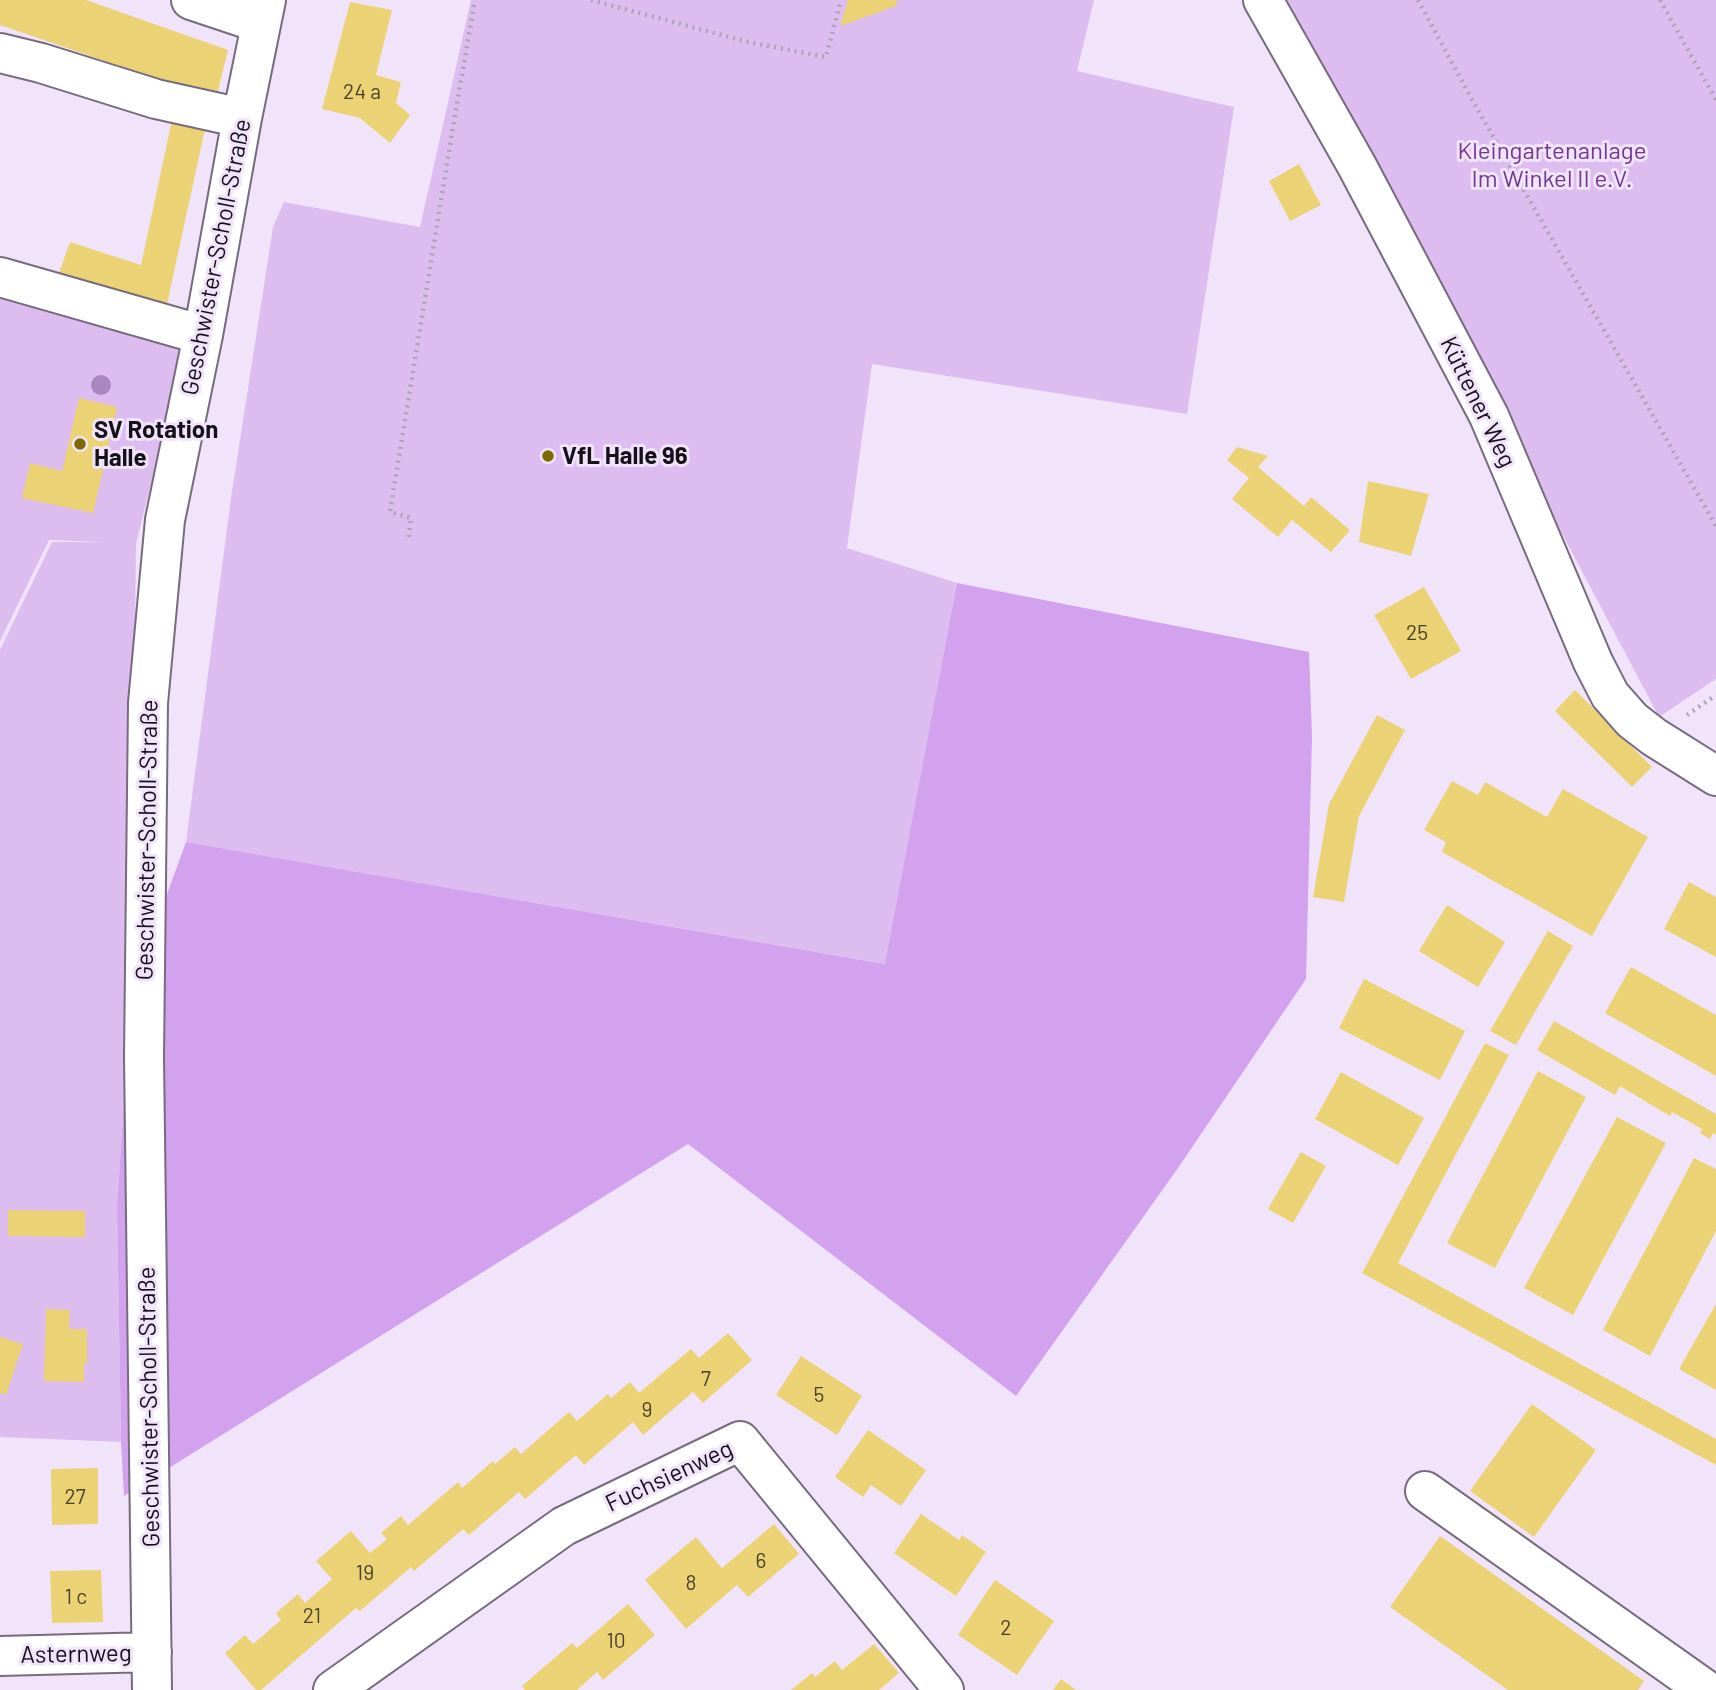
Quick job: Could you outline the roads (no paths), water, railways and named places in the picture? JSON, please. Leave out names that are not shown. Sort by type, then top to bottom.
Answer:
[{"type":"street","points":[[191,0],[263,12]]},
{"type":"street","name":"Küttener Weg","points":[[1263,0],[1357,166],[1489,416],[1593,662],[1610,695],[1632,720],[1654,737],[1716,776]]},
{"type":"street","name":"Geschwister-Scholl-Straße","points":[[152,1690],[144,1056],[148,703],[165,520],[203,335],[263,12]]},
{"type":"street","points":[[0,53],[156,99],[242,118]]},
{"type":"street","points":[[0,277],[203,335]]},
{"type":"street","name":"Fuchsienweg","points":[[333,1690],[564,1526],[740,1441],[944,1690]]},
{"type":"street","points":[[1425,1492],[1706,1690]]},
{"type":"street","name":"Asternweg","points":[[0,1656],[152,1652]]},
{"type":"place","name":"SV Rotation Halle","points":[[80,444]]},
{"type":"place","name":"VfL Halle 96","points":[[548,456]]},
{"type":"park label","name":"Kleingartenanlage Im Winkel II e.V.","points":[[1552,165]]}]
